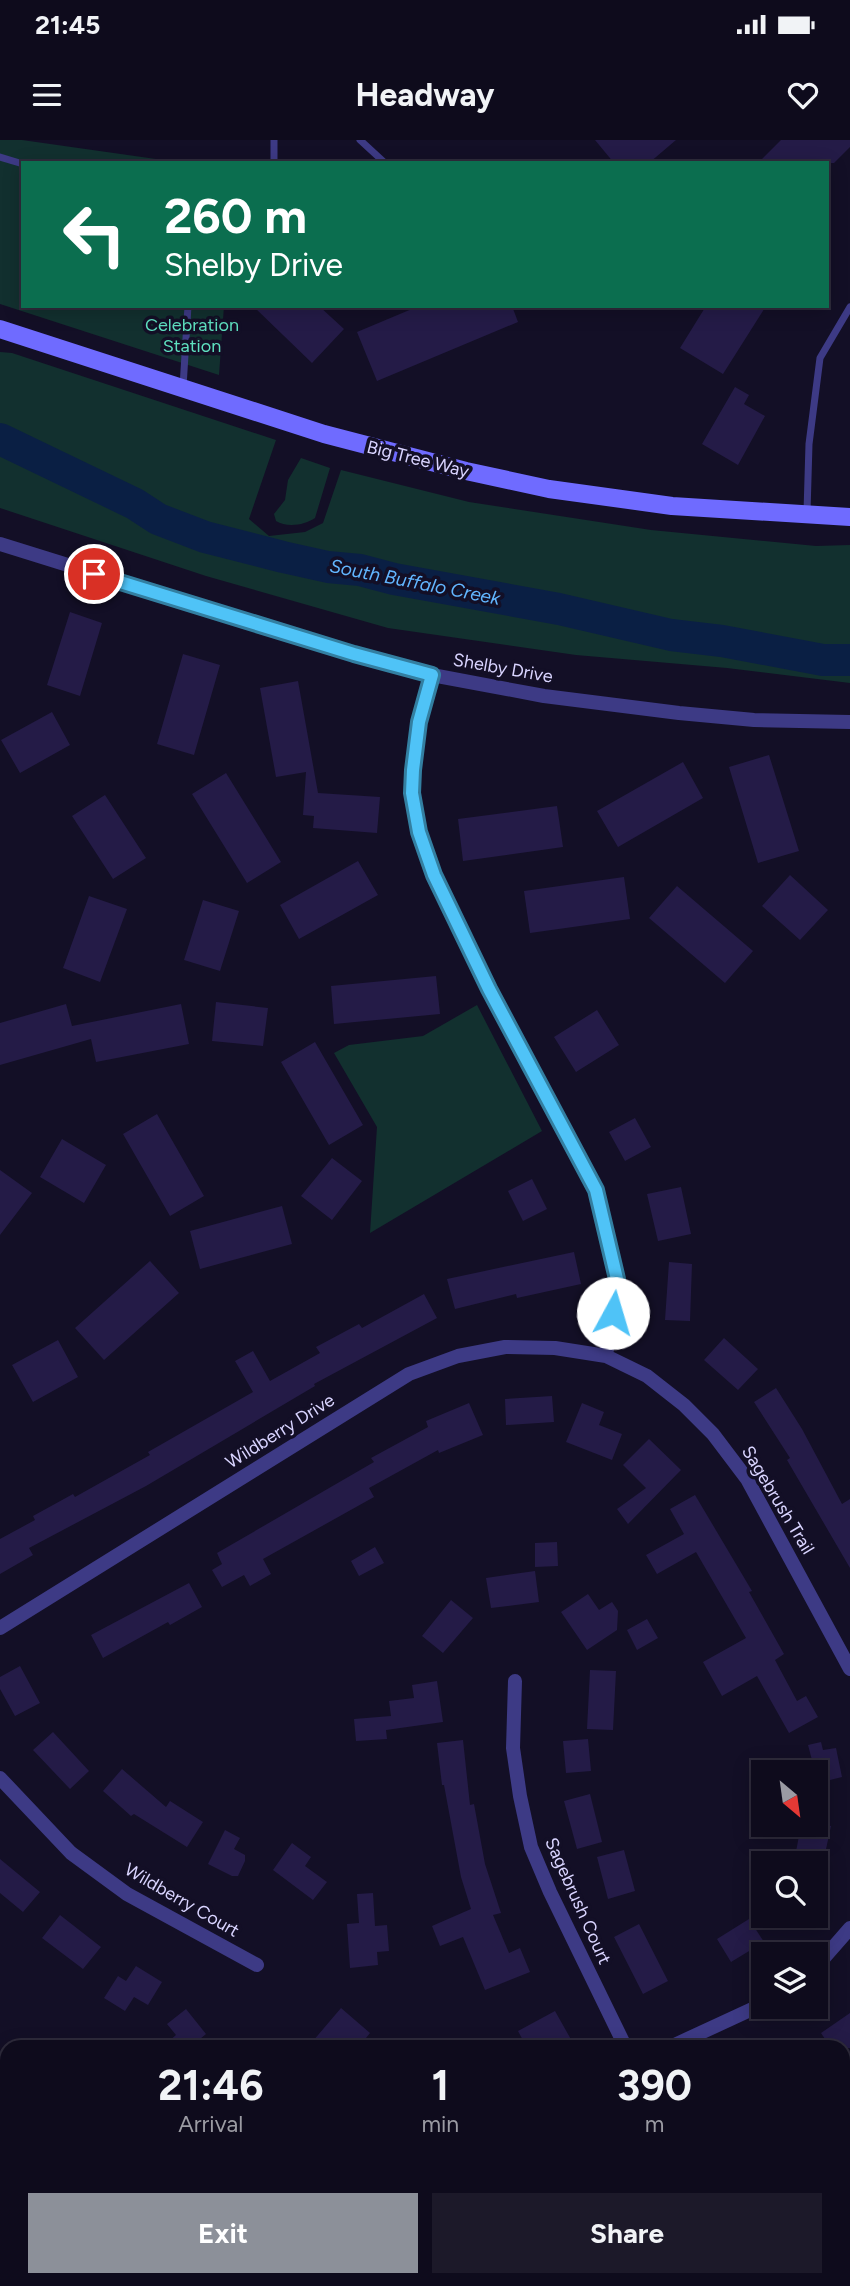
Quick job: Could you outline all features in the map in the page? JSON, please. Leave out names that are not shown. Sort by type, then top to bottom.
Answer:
[{"type":"main road","name":"Big Tree Way","points":[[0,329],[387,452],[537,486],[672,506],[850,517]]},
{"type":"street","name":"Shelby Drive","points":[[0,544],[354,654],[432,675],[544,696],[679,713],[754,720],[850,722]]},
{"type":"street","points":[[432,675],[419,722],[413,770],[412,793],[419,832],[434,875],[489,989],[596,1190],[617,1279],[606,1356]]},
{"type":"street","name":"Wildberry Drive","points":[[0,1628],[409,1374],[458,1356],[505,1347],[555,1348],[606,1356]]},
{"type":"street","name":"Sagebrush Trail","points":[[606,1356],[647,1376],[684,1405],[713,1434],[747,1479],[850,1669]]},
{"type":"street","name":"Sagebrush Court","points":[[515,1681],[513,1748],[531,1847],[622,2040]]},
{"type":"street","name":"Wildberry Court","points":[[0,1778],[71,1853],[127,1894],[257,1965]]},
{"type":"street","points":[[828,1953],[850,1928]]},
{"type":"street","points":[[685,2040],[751,2010]]},
{"type":"lane","points":[[274,140],[274,161]]},
{"type":"lane","points":[[359,140],[383,161]]},
{"type":"lane","points":[[0,157],[21,163]]},
{"type":"lane","points":[[807,516],[809,444],[820,358],[850,307]]},
{"type":"lane","points":[[183,388],[188,308]]},
{"type":"green space","name":"Celebration Station","points":[[0,140],[22,140],[170,161],[21,161],[21,308],[224,308],[219,375],[0,304]]},
{"type":"green space","points":[[0,352],[12,353],[276,440],[249,519],[269,536],[305,532],[323,523],[341,470],[469,502],[651,530],[816,546],[850,545],[850,683],[727,668],[576,655],[388,628],[206,576],[0,508]]},
{"type":"green space","points":[[301,458],[330,468],[315,518],[296,525],[280,523],[276,521],[274,514],[285,500],[288,480]]},
{"type":"green space","points":[[477,1005],[542,1131],[370,1233],[377,1127],[334,1053],[349,1045],[423,1036]]},
{"type":"building","points":[[595,140],[676,140],[651,161],[612,161]]},
{"type":"building","points":[[781,140],[850,140],[850,147],[834,163],[760,161]]},
{"type":"building","points":[[255,308],[321,308],[344,329],[312,363]]},
{"type":"building","points":[[414,308],[513,308],[518,322],[377,381],[357,332]]},
{"type":"building","points":[[705,308],[765,308],[723,374],[680,348]]},
{"type":"building","points":[[735,387],[749,395],[744,404],[765,416],[738,465],[702,444]]},
{"type":"building","points":[[70,612],[102,623],[80,696],[47,685]]},
{"type":"building","points":[[183,654],[220,665],[194,755],[157,744]]},
{"type":"building","points":[[298,681],[318,793],[380,797],[377,833],[313,828],[314,816],[303,815],[306,772],[276,777],[260,688]]},
{"type":"building","points":[[52,712],[70,745],[20,773],[1,740]]},
{"type":"building","points":[[769,755],[799,851],[758,863],[729,767]]},
{"type":"building","points":[[683,762],[703,798],[618,847],[597,811]]},
{"type":"building","points":[[226,773],[281,862],[247,883],[192,794]]},
{"type":"building","points":[[105,795],[146,858],[113,879],[72,816]]},
{"type":"building","points":[[557,806],[563,847],[463,861],[458,819]]},
{"type":"building","points":[[358,861],[378,895],[299,939],[280,905]]},
{"type":"building","points":[[790,875],[828,910],[800,940],[762,906]]},
{"type":"building","points":[[624,877],[630,919],[530,933],[524,891]]},
{"type":"building","points":[[677,886],[753,951],[725,983],[649,918]]},
{"type":"building","points":[[89,896],[127,909],[100,982],[63,968]]},
{"type":"building","points":[[203,900],[239,911],[220,971],[184,960]]},
{"type":"building","points":[[436,976],[440,1014],[334,1024],[331,986]]},
{"type":"building","points":[[216,1002],[268,1008],[263,1046],[212,1041]]},
{"type":"building","points":[[66,1004],[72,1026],[181,1004],[189,1044],[96,1062],[91,1039],[0,1065],[0,1023]]},
{"type":"building","points":[[597,1010],[619,1045],[576,1072],[554,1037]]},
{"type":"building","points":[[315,1042],[363,1125],[329,1145],[281,1062]]},
{"type":"building","points":[[157,1114],[204,1196],[170,1216],[123,1134]]},
{"type":"building","points":[[635,1118],[651,1147],[625,1161],[609,1132]]},
{"type":"building","points":[[62,1139],[106,1165],[84,1203],[40,1177]]},
{"type":"building","points":[[332,1158],[362,1181],[332,1220],[301,1196]]},
{"type":"building","points":[[0,1170],[32,1193],[0,1235]]},
{"type":"building","points":[[532,1179],[547,1209],[523,1221],[508,1191]]},
{"type":"building","points":[[681,1187],[691,1234],[658,1241],[647,1194]]},
{"type":"building","points":[[282,1206],[292,1244],[200,1269],[190,1231]]},
{"type":"building","points":[[574,1252],[581,1284],[517,1298],[516,1294],[455,1309],[447,1279]]},
{"type":"building","points":[[150,1261],[179,1293],[104,1360],[75,1328]]},
{"type":"building","points":[[669,1262],[692,1264],[690,1321],[665,1320]]},
{"type":"building","points":[[424,1294],[437,1318],[314,1384],[315,1386],[146,1486],[29,1548],[33,1555],[0,1574],[0,1539],[35,1520],[33,1516],[73,1494],[75,1497],[150,1455],[148,1452],[253,1392],[235,1361],[253,1351],[270,1381],[320,1353],[316,1347],[359,1324],[362,1328]]},
{"type":"building","points":[[724,1338],[758,1369],[738,1390],[704,1360]]},
{"type":"building","points":[[58,1340],[78,1377],[33,1402],[12,1365]]},
{"type":"building","points":[[776,1388],[802,1429],[842,1504],[850,1499],[850,1568],[787,1460],[790,1458],[754,1402]]},
{"type":"building","points":[[552,1396],[554,1422],[506,1425],[505,1399]]},
{"type":"building","points":[[469,1403],[483,1435],[439,1453],[438,1450],[369,1488],[374,1497],[263,1559],[271,1574],[250,1586],[244,1575],[222,1587],[212,1570],[222,1564],[217,1553],[374,1462],[371,1458],[428,1427],[426,1421]]},
{"type":"building","points":[[582,1403],[604,1412],[599,1425],[622,1434],[612,1460],[566,1442]]},
{"type":"building","points":[[649,1439],[681,1470],[628,1524],[617,1509],[646,1488],[623,1465]]},
{"type":"building","points":[[695,1495],[752,1591],[749,1592],[784,1654],[775,1660],[797,1701],[806,1696],[818,1717],[789,1733],[757,1676],[722,1696],[703,1662],[746,1638],[696,1552],[657,1574],[646,1555],[684,1534],[670,1509]]},
{"type":"building","points":[[557,1542],[558,1566],[535,1567],[535,1543]]},
{"type":"building","points":[[375,1547],[384,1563],[359,1576],[351,1561]]},
{"type":"building","points":[[535,1571],[539,1602],[491,1608],[486,1578]]},
{"type":"building","points":[[189,1583],[202,1607],[170,1625],[168,1622],[103,1658],[91,1635]]},
{"type":"building","points":[[588,1594],[599,1610],[612,1602],[618,1611],[617,1630],[587,1650],[561,1612]]},
{"type":"building","points":[[451,1600],[473,1618],[443,1653],[422,1636]]},
{"type":"building","points":[[647,1619],[658,1638],[637,1650],[627,1630]]},
{"type":"building","points":[[20,1666],[40,1703],[15,1716],[0,1689],[0,1677]]},
{"type":"building","points":[[590,1670],[616,1671],[613,1730],[587,1729]]},
{"type":"building","points":[[437,1681],[443,1722],[386,1730],[387,1739],[356,1741],[354,1719],[391,1716],[389,1701],[414,1698],[412,1685]]},
{"type":"building","points":[[53,1732],[89,1771],[70,1789],[33,1750]]},
{"type":"building","points":[[588,1739],[591,1771],[566,1773],[563,1741]]},
{"type":"building","points":[[463,1740],[470,1805],[474,1804],[485,1864],[501,1913],[493,1915],[509,1953],[520,1948],[530,1972],[485,1990],[463,1937],[440,1946],[432,1926],[471,1909],[461,1877],[442,1785],[437,1743]]},
{"type":"building","points":[[821,1742],[823,1750],[836,1748],[842,1777],[828,1780],[828,1760],[812,1760],[808,1745]]},
{"type":"building","points":[[122,1769],[166,1807],[170,1801],[203,1822],[187,1847],[134,1814],[131,1816],[103,1791]]},
{"type":"building","points":[[590,1794],[602,1842],[577,1849],[564,1801]]},
{"type":"building","points":[[828,1825],[831,1826],[826,1851],[796,1851],[799,1838],[828,1838]]},
{"type":"building","points":[[225,1830],[240,1838],[234,1849],[245,1855],[238,1876],[232,1876],[208,1864]]},
{"type":"building","points":[[292,1843],[311,1857],[305,1866],[327,1882],[313,1900],[273,1870]]},
{"type":"building","points":[[624,1850],[635,1891],[608,1899],[597,1857]]},
{"type":"building","points":[[0,1859],[40,1892],[23,1912],[0,1893]]},
{"type":"building","points":[[373,1893],[375,1926],[387,1925],[389,1951],[377,1952],[378,1965],[350,1968],[347,1924],[359,1923],[357,1894]]},
{"type":"building","points":[[60,1915],[101,1947],[83,1969],[42,1938]]},
{"type":"building","points":[[749,1919],[751,1928],[755,1928],[764,1942],[751,1942],[751,1950],[731,1962],[717,1939]]},
{"type":"building","points":[[639,1924],[668,1981],[643,1994],[614,1937]]},
{"type":"building","points":[[136,1966],[162,1982],[148,2005],[134,1997],[125,2011],[104,1998],[118,1976],[126,1981]]},
{"type":"building","points":[[341,2008],[370,2033],[364,2040],[314,2040]]},
{"type":"building","points":[[186,2009],[206,2034],[199,2040],[170,2040],[176,2035],[167,2024]]},
{"type":"building","points":[[555,2011],[571,2040],[523,2040],[518,2031]]},
{"type":"building","points":[[850,2013],[850,2040],[826,2040],[821,2033]]},
{"type":"waterway","name":"South Buffalo Creek","points":[[0,439],[135,504],[158,519],[205,537],[328,567],[360,570],[394,579],[559,609],[671,635],[722,641],[823,660],[850,660]]},
{"type":"route","points":[[94,574],[354,654],[432,675],[419,722],[413,770],[412,793],[419,832],[434,875],[489,989],[596,1190],[617,1279],[613,1313]]}]
